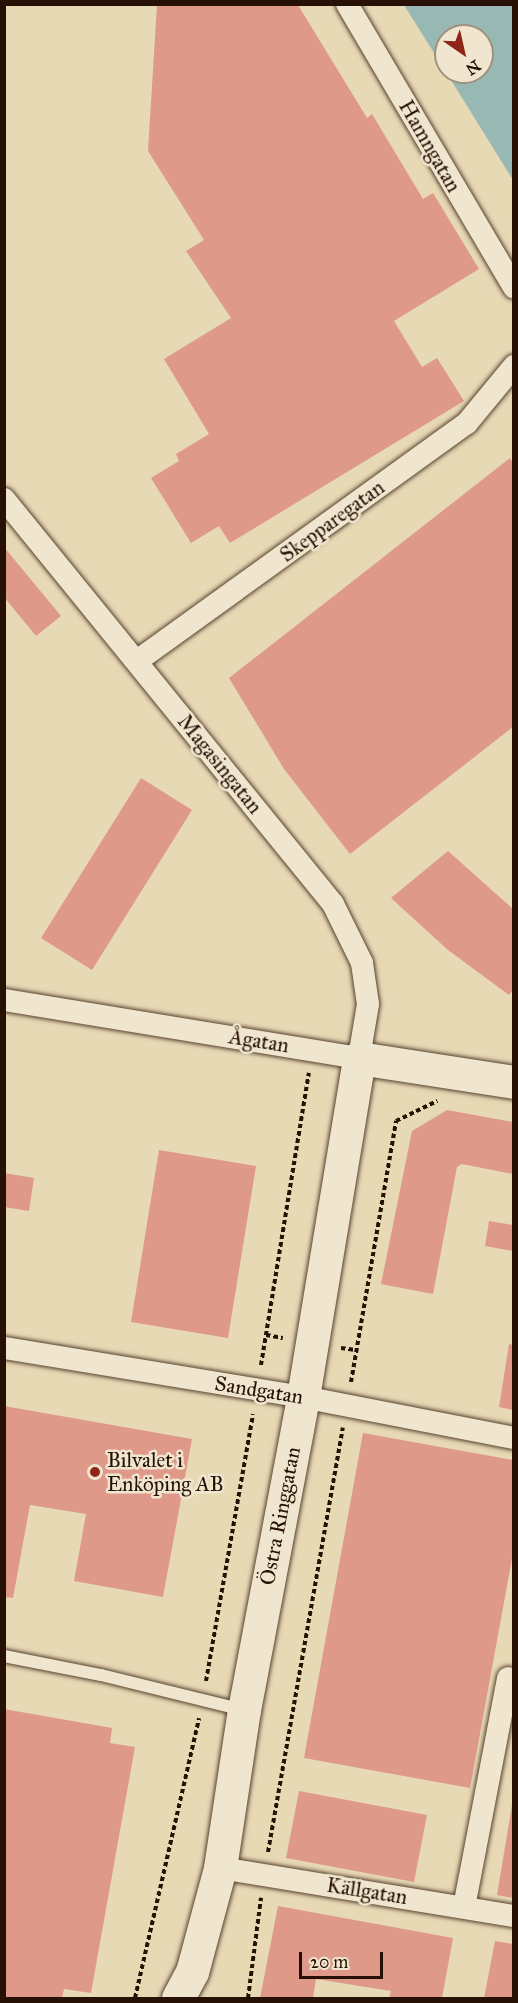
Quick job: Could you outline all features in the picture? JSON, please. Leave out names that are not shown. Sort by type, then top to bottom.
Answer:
[{"type":"street","name":"Hamngatan","points":[[347,4],[513,288]]},
{"type":"street","name":"Skepparegatan","points":[[137,661],[467,423],[509,382]]},
{"type":"street","name":"Magasingatan","points":[[4,499],[333,904],[362,963],[368,1004],[359,1058]]},
{"type":"street","name":"Ågatan","points":[[4,1000],[513,1083]]},
{"type":"street","name":"Östra Ringgatan","points":[[188,1990],[220,1868],[244,1710],[303,1397],[359,1058]]},
{"type":"street","name":"Sandgatan","points":[[4,1348],[303,1397],[513,1438]]},
{"type":"street","points":[[464,1907],[508,1678]]},
{"type":"street","name":"Källgatan","points":[[220,1868],[513,1916]]},
{"type":"lane","points":[[4,1656],[244,1710]]},
{"type":"path","points":[[135,1998],[203,1701],[313,1050]]},
{"type":"path","points":[[248,1998],[264,1875],[396,1121],[439,1100]]},
{"type":"water","points":[[404,5],[513,5],[513,180],[453,84],[494,84],[494,24],[434,24],[434,53]]},
{"type":"building","points":[[157,5],[298,5],[367,118],[372,114],[423,199],[433,193],[479,269],[394,321],[422,367],[437,358],[464,401],[230,543],[219,526],[191,543],[151,478],[179,461],[176,454],[209,434],[164,359],[231,318],[186,251],[204,240],[148,151]]},
{"type":"building","points":[[510,458],[513,463],[513,727],[350,854],[284,769],[229,678]]},
{"type":"building","points":[[4,547],[61,616],[36,636],[4,597]]},
{"type":"building","points":[[141,778],[192,810],[92,970],[41,938]]},
{"type":"building","points":[[448,851],[513,909],[513,990],[509,995],[448,950],[391,898]]},
{"type":"building","points":[[447,1110],[513,1122],[513,1174],[462,1164],[457,1167],[433,1294],[381,1284],[412,1131]]},
{"type":"building","points":[[159,1150],[256,1166],[228,1338],[131,1322]]},
{"type":"building","points":[[4,1173],[34,1178],[29,1211],[4,1207]]},
{"type":"building","points":[[489,1221],[513,1225],[513,1251],[485,1246]]},
{"type":"building","points":[[509,1344],[513,1345],[513,1410],[499,1407]]},
{"type":"building","name":"Bilvalet i Enköping AB","points":[[4,1406],[192,1439],[163,1597],[74,1581],[86,1514],[30,1505],[13,1598],[4,1597]]},
{"type":"building","points":[[363,1433],[513,1460],[513,1553],[470,1788],[304,1758]]},
{"type":"building","points":[[4,1709],[112,1728],[110,1743],[135,1747],[91,1993],[64,1989],[62,1998],[4,1998]]},
{"type":"building","points":[[299,1791],[427,1815],[414,1882],[286,1858]]},
{"type":"building","points":[[513,1805],[513,1898],[497,1895]]},
{"type":"building","points":[[278,1906],[453,1938],[442,1998],[389,1998],[391,1991],[316,1979],[313,1998],[260,1998]]},
{"type":"building","points":[[495,1941],[513,1944],[513,1998],[484,1998]]},
{"type":"place","name":"Bilvalet i Enköping AB","points":[[95,1472]]}]
